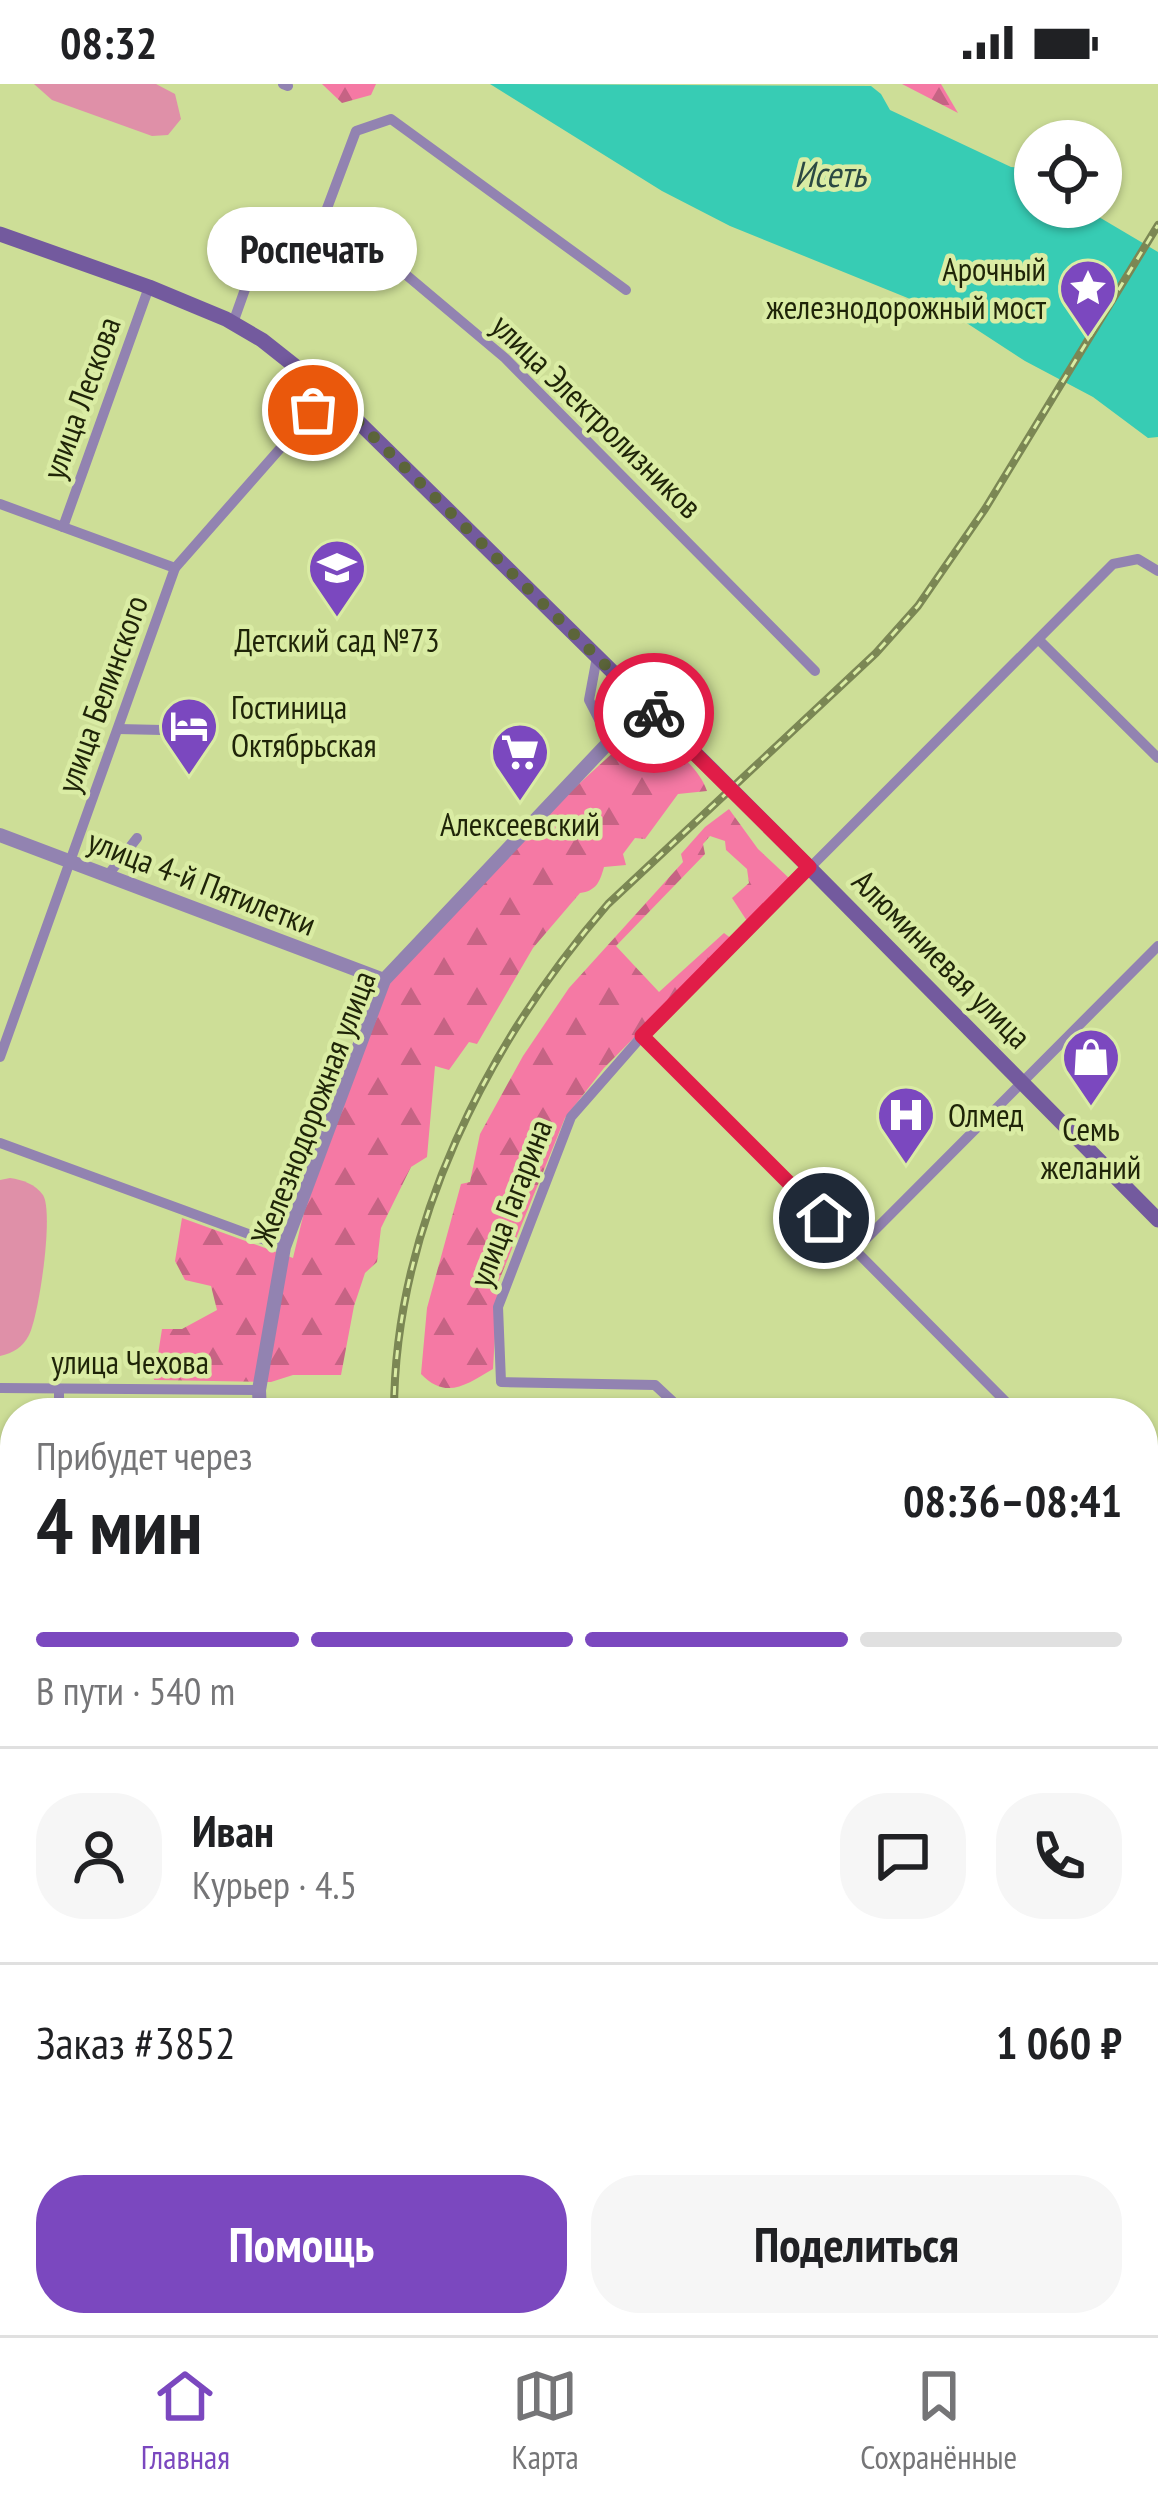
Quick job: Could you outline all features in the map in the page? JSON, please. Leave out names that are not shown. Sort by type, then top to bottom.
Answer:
[{"type":"main road","name":"Алюминиевая улица","points":[[0,234],[149,287],[233,323],[329,393],[685,742],[1158,1220]]},
{"type":"street","points":[[233,323],[254,264],[288,265],[314,243],[356,131],[391,119],[626,290]]},
{"type":"street","name":"улица Электролизников","points":[[325,219],[354,231],[506,358],[815,671]]},
{"type":"street","name":"улица Лескова","points":[[63,527],[149,287]]},
{"type":"street","name":"улица Белинского","points":[[0,1057],[176,568],[329,393]]},
{"type":"street","points":[[0,504],[176,568]]},
{"type":"street","name":"улица Гагарина","points":[[669,1398],[655,1385],[501,1382],[498,1307],[571,1117],[642,1036],[1113,565],[1138,559],[1158,571]]},
{"type":"street","points":[[1039,640],[1158,758]]},
{"type":"street","points":[[597,657],[589,700],[610,741]]},
{"type":"street","name":"Железнодорожная улица","points":[[260,1398],[284,1247],[384,980],[645,704]]},
{"type":"street","points":[[118,729],[162,730]]},
{"type":"street","name":"улица 4-й Пятилетки","points":[[0,835],[384,980]]},
{"type":"street","points":[[108,875],[137,838]]},
{"type":"street","points":[[855,1250],[1158,946]]},
{"type":"street","points":[[642,1036],[1002,1398]]},
{"type":"street","points":[[0,1143],[284,1247]]},
{"type":"street","name":"улица Чехова","points":[[0,1388],[260,1390]]},
{"type":"street","points":[[58,1389],[58,1398]]},
{"type":"green space","points":[[322,84],[376,84],[371,95],[342,103]]},
{"type":"green space","points":[[902,84],[941,84],[958,113]]},
{"type":"green space","points":[[641,727],[688,763],[707,791],[678,794],[645,839],[635,838],[623,854],[626,865],[604,867],[596,885],[580,893],[533,948],[477,1044],[469,1042],[449,1070],[435,1066],[427,1157],[411,1167],[381,1228],[377,1262],[365,1273],[354,1306],[341,1375],[293,1375],[271,1382],[154,1380],[162,1329],[182,1329],[217,1310],[211,1286],[185,1280],[175,1261],[182,1218],[293,1258],[304,1212],[390,982],[570,792]]},
{"type":"green space","points":[[729,809],[758,849],[789,878],[785,887],[747,921],[732,898],[749,883],[747,869],[726,850],[725,841],[710,836],[703,844],[705,854],[616,946],[659,992],[724,933],[732,939],[604,1068],[565,1118],[498,1283],[493,1369],[456,1387],[430,1382],[421,1374],[427,1308],[461,1184],[470,1182],[480,1134],[523,1056],[569,988],[683,862],[681,854],[705,827]]},
{"type":"shaded area","points":[[34,84],[156,84],[175,94],[181,119],[168,135],[152,136],[52,100]]},
{"type":"shaded area","points":[[0,1180],[28,1183],[43,1195],[46,1242],[29,1335],[17,1349],[0,1356]]},
{"type":"water","name":"Исеть","points":[[490,84],[871,86],[890,110],[1014,167],[1014,228],[1117,228],[1158,252],[1158,437],[1148,438],[1093,397],[962,320],[730,226],[662,191]]},
{"type":"railway","points":[[395,1398],[398,1343],[430,1207],[456,1140],[524,1016],[608,904],[876,653],[918,606],[985,509],[1158,225]]},
{"type":"way so far","points":[[313,410],[329,393],[654,713]]},
{"type":"place","name":"Арочный железнодорожный мост","points":[[1088,339]]},
{"type":"place","name":"Роспечать","points":[[313,410]]},
{"type":"place","name":"Детский сад №73","points":[[337,619]]},
{"type":"place","name":"Гостиница Октябрьская","points":[[189,777]]},
{"type":"place","name":"Алексеевский","points":[[520,803]]},
{"type":"place","name":"Семь желаний","points":[[1091,1108]]},
{"type":"place","name":"Олмед","points":[[906,1166]]},
{"type":"route","points":[[654,713],[809,867],[642,1036],[824,1218]]}]
